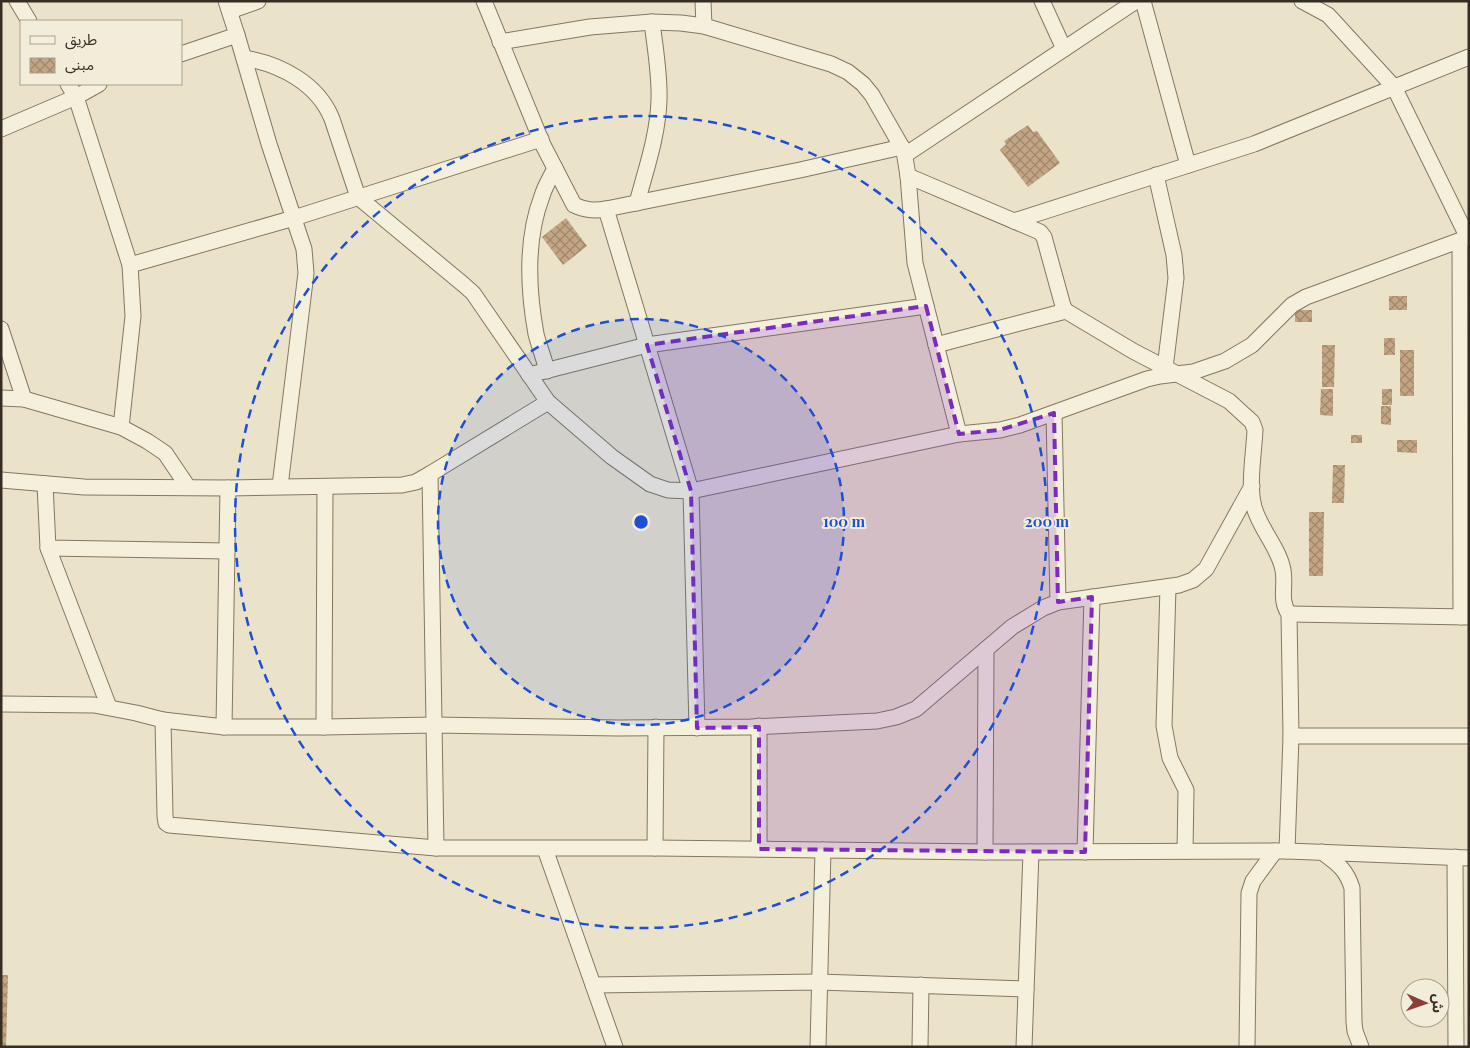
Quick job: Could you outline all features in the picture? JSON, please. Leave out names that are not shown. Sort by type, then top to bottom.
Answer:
[{"type":"street","points":[[17,1],[28,20]]},
{"type":"street","points":[[258,1],[228,6],[269,144],[304,249],[306,273],[280,486]]},
{"type":"street","points":[[484,1],[541,139],[555,168],[574,205],[592,212],[904,151],[1136,1]]},
{"type":"street","points":[[703,1],[704,26]]},
{"type":"street","points":[[1042,1],[1064,49]]},
{"type":"street","points":[[1143,1],[1188,165]]},
{"type":"street","points":[[1289,614],[1465,617],[1466,239],[1394,87],[1328,15],[1302,1]]},
{"type":"street","points":[[500,42],[590,27],[652,22],[704,26],[831,64],[848,72],[872,95],[904,151],[908,176],[913,252],[959,434]]},
{"type":"street","points":[[637,203],[653,144],[659,100],[658,68],[652,22]]},
{"type":"street","points":[[182,54],[238,35]]},
{"type":"street","points":[[1014,221],[1254,144],[1469,57]]},
{"type":"street","points":[[244,58],[263,61],[277,66],[309,87],[320,97],[332,119],[358,198],[473,294],[548,402],[612,457],[650,484],[668,490],[690,491],[959,434],[1000,430],[1020,425],[1170,371],[1193,372],[1225,361],[1252,345],[1292,306],[1306,297],[1466,239]]},
{"type":"street","points":[[1,129],[72,90],[94,85]]},
{"type":"street","points":[[72,90],[130,265],[133,316],[121,427]]},
{"type":"street","points":[[130,265],[294,218],[541,139]]},
{"type":"street","points":[[547,371],[536,334],[530,272],[535,220],[542,196],[555,168]]},
{"type":"street","points":[[1156,175],[1174,255],[1176,278],[1170,371]]},
{"type":"street","points":[[908,176],[1040,232],[1044,237],[1066,311],[1133,351],[1228,401],[1252,422],[1255,430],[1252,486],[1254,507],[1265,533],[1280,560],[1283,571],[1283,602],[1284,608],[1289,614],[1290,736],[1281,851],[1253,881],[1249,893],[1247,1047]]},
{"type":"street","points":[[606,209],[690,491],[697,728]]},
{"type":"street","points":[[529,375],[647,345],[926,306]]},
{"type":"street","points":[[936,345],[1066,311]]},
{"type":"street","points":[[1,329],[24,399]]},
{"type":"street","points":[[1,398],[24,399],[121,427],[165,453],[188,488]]},
{"type":"street","points":[[1,480],[84,487],[228,488],[402,485],[416,482],[548,402]]},
{"type":"street","points":[[1054,413],[1058,602]]},
{"type":"street","points":[[430,474],[436,848]]},
{"type":"street","points":[[45,484],[48,548],[109,707]]},
{"type":"street","points":[[1,704],[94,705],[163,720],[224,727],[434,725],[697,728],[825,725],[877,721],[896,717],[916,709],[1012,627],[1043,608],[1058,602],[1168,587],[1193,580],[1206,569],[1252,486]]},
{"type":"street","points":[[324,727],[325,487]]},
{"type":"street","points":[[224,727],[228,488]]},
{"type":"street","points":[[48,548],[227,551]]},
{"type":"street","points":[[1168,587],[1164,726],[1170,758],[1186,790],[1185,851]]},
{"type":"street","points":[[1085,852],[1092,597]]},
{"type":"street","points":[[985,852],[986,649]]},
{"type":"street","points":[[163,720],[164,816],[166,823],[169,825],[436,848],[655,848],[985,852],[1281,851],[1462,858],[1456,1047]]},
{"type":"street","points":[[759,726],[759,850]]},
{"type":"street","points":[[655,848],[656,727]]},
{"type":"street","points":[[1290,736],[1469,736]]},
{"type":"street","points":[[545,849],[615,1047]]},
{"type":"street","points":[[818,1047],[823,850]]},
{"type":"street","points":[[1024,1047],[1031,852]]},
{"type":"street","points":[[1322,852],[1343,868],[1349,876],[1352,888],[1354,1022],[1361,1047]]},
{"type":"street","points":[[594,985],[820,982],[1026,989]]},
{"type":"street","points":[[920,1047],[921,985]]},
{"type":"highlighted area","points":[[926,306],[959,434],[1000,430],[1054,413],[1058,602],[1092,597],[1085,852],[759,849],[759,727],[697,728],[691,491],[647,345]]},
{"type":"building","points":[[1028,125],[1033,132],[1037,131],[1060,163],[1028,187],[1000,150],[1006,144],[1004,141]]},
{"type":"building","points":[[566,218],[587,246],[563,265],[542,237]]},
{"type":"building","points":[[1389,296],[1407,296],[1407,310],[1389,310]]},
{"type":"building","points":[[1295,310],[1312,310],[1312,322],[1295,322]]},
{"type":"building","points":[[1384,338],[1395,338],[1395,355],[1384,355]]},
{"type":"building","points":[[1322,345],[1335,345],[1334,387],[1322,387]]},
{"type":"building","points":[[1400,350],[1414,350],[1414,396],[1400,396]]},
{"type":"building","points":[[1321,389],[1333,389],[1333,416],[1320,415]]},
{"type":"building","points":[[1382,389],[1392,389],[1392,405],[1382,405]]},
{"type":"building","points":[[1381,406],[1391,406],[1391,425],[1381,424]]},
{"type":"building","points":[[1351,435],[1362,435],[1362,443],[1351,443]]},
{"type":"building","points":[[1397,440],[1417,440],[1417,453],[1397,452]]},
{"type":"building","points":[[1333,465],[1345,465],[1344,503],[1332,503]]},
{"type":"building","points":[[1309,512],[1324,512],[1323,576],[1309,576]]},
{"type":"building","points":[[1,975],[8,975],[6,1047],[1,1047]]}]
